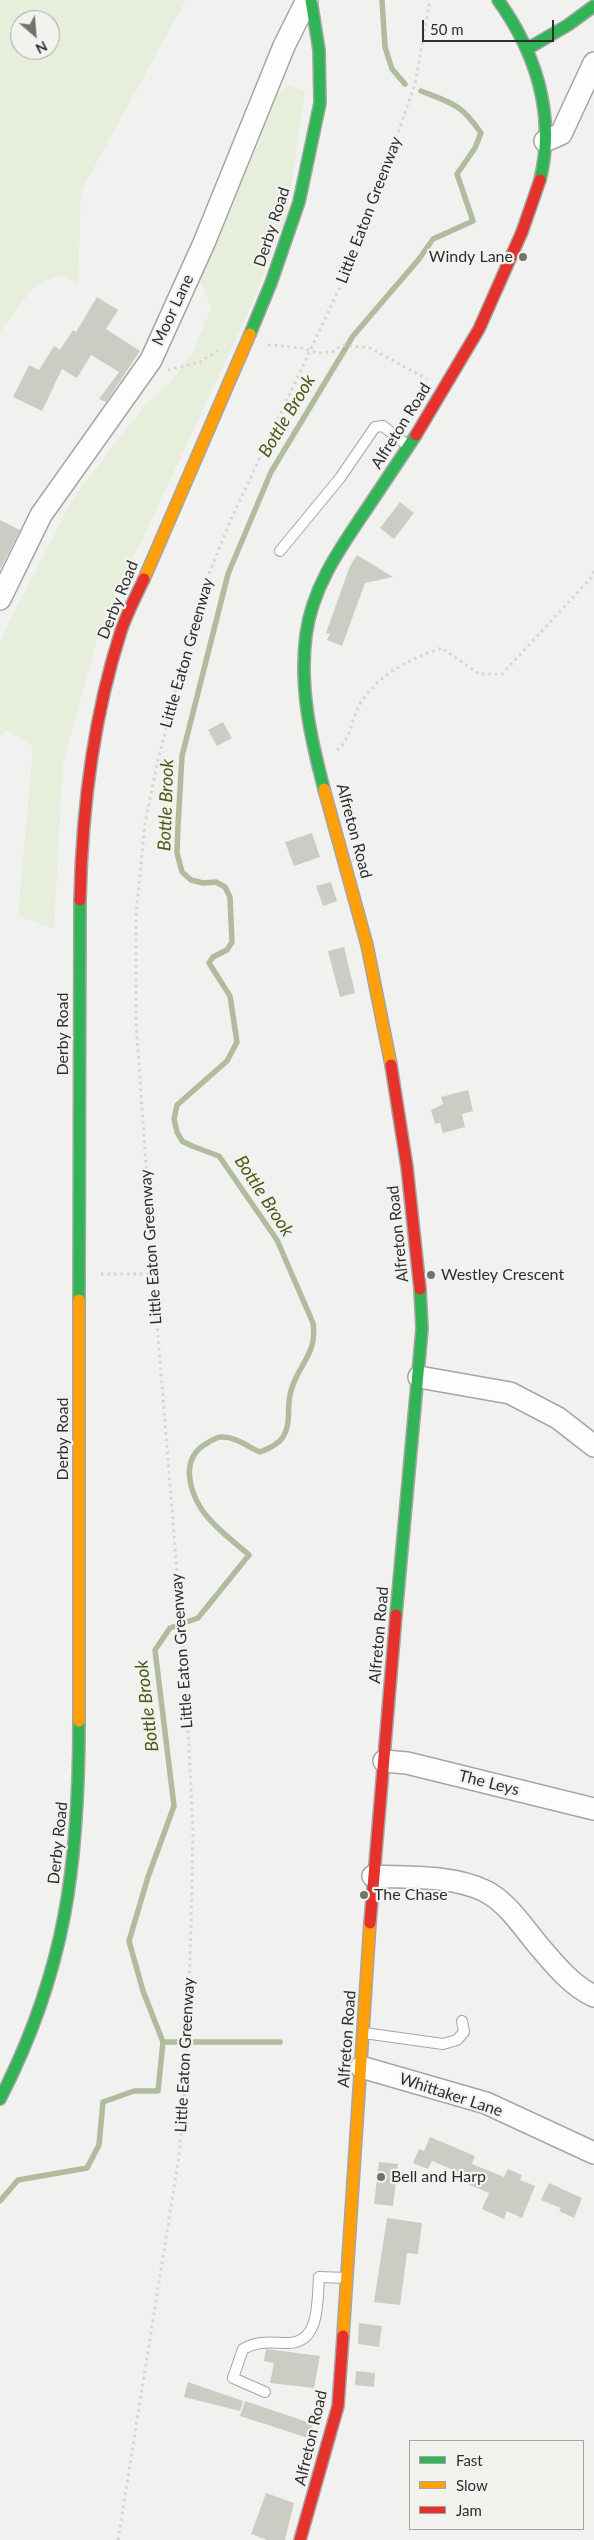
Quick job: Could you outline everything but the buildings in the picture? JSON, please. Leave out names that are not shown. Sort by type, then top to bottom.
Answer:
[{"type":"street","name":"Moor Lane","points":[[0,599],[40,515],[151,360],[204,243],[284,46],[309,0]]},
{"type":"street","name":"Derby Road","points":[[0,2099],[17,2068],[40,2009],[56,1954],[70,1891],[78,1817],[80,850],[89,771],[100,712],[121,630],[224,397],[271,283],[299,202],[320,103],[319,50],[309,0]]},
{"type":"street","name":"Alfreton Road","points":[[300,2540],[320,2477],[338,2406],[373,1876],[422,1329],[419,1266],[396,1101],[380,1004],[349,874],[317,756],[306,703],[304,658],[306,633],[313,604],[330,562],[408,446],[465,356],[498,288],[531,211],[541,174],[546,123],[538,76],[517,25],[498,0]]},
{"type":"street","points":[[527,49],[568,26],[594,6]]},
{"type":"street","points":[[545,141],[561,134],[594,62]]},
{"type":"street","points":[[418,1378],[510,1393],[558,1418],[594,1446]]},
{"type":"street","name":"The Leys","points":[[384,1761],[407,1763],[594,1809]]},
{"type":"street","points":[[373,1876],[452,1880],[486,1892],[516,1919],[558,1968],[594,1996]]},
{"type":"street","name":"Whittaker Lane","points":[[361,2068],[486,2103],[594,2154]]},
{"type":"lane","points":[[280,551],[358,454],[375,427],[383,426],[408,446]]},
{"type":"lane","points":[[363,2032],[443,2044],[457,2040],[464,2032],[462,2021]]},
{"type":"lane","points":[[265,2392],[233,2378],[243,2349],[255,2342],[290,2343],[304,2338],[313,2329],[319,2277],[347,2278]]},
{"type":"path","name":"Little Eaton Greenway","points":[[118,2540],[179,2156],[186,2073],[193,1832],[183,1646],[153,1274],[136,1021],[136,915],[145,823],[158,760],[200,596],[232,517],[355,255],[415,84],[430,0]]},
{"type":"path","points":[[268,345],[332,352],[343,345],[353,348],[370,348],[444,389]]},
{"type":"path","points":[[181,366],[200,362],[215,351]]},
{"type":"path","points":[[317,756],[330,756],[344,745],[352,728],[358,707],[371,691],[384,677],[421,655],[442,648],[479,674],[502,674],[590,578],[594,570]]},
{"type":"path","points":[[79,1274],[153,1274]]},
{"type":"green space","points":[[0,0],[186,0],[81,191],[78,285],[60,274],[33,288],[0,332]]},
{"type":"green space","points":[[287,85],[305,91],[287,214],[250,309],[99,632],[63,763],[54,929],[18,916],[33,747],[7,730],[0,737],[0,642],[72,500],[143,407],[170,383],[193,351],[211,309],[200,278],[208,249],[221,217],[258,145],[273,99]]},
{"type":"waterway","name":"Bottle Brook","points":[[382,0],[385,47],[392,69],[405,84]]},
{"type":"waterway","name":"Bottle Brook","points":[[0,2201],[18,2180],[87,2168],[99,2145],[103,2102],[134,2091],[158,2091],[163,2042],[143,1991],[129,1941],[148,1877],[174,1806],[155,1650],[170,1628],[198,1618],[249,1555],[218,1528],[202,1510],[191,1485],[190,1467],[197,1451],[217,1438],[231,1438],[260,1452],[281,1440],[287,1427],[289,1400],[293,1385],[310,1352],[314,1334],[313,1323],[277,1240],[219,1156],[182,1141],[177,1132],[174,1119],[177,1105],[227,1061],[237,1042],[230,996],[209,963],[213,957],[227,950],[232,942],[230,897],[225,887],[216,882],[203,883],[191,880],[182,872],[177,853],[182,756],[228,574],[271,472],[353,336],[419,259],[433,239],[473,221],[457,174],[475,148],[481,133],[461,110],[421,91]]},
{"type":"waterway","points":[[163,2042],[280,2042]]},
{"type":"traffic: fast","points":[[250,334],[271,283],[299,202],[320,103],[319,50],[311,0]]},
{"type":"traffic: fast","points":[[498,0],[523,41],[539,86],[544,108],[546,132],[540,180]]},
{"type":"traffic: fast","points":[[527,49],[568,25],[594,6]]},
{"type":"traffic: fast","points":[[324,789],[311,732],[305,694],[304,655],[309,617],[321,584],[338,552],[416,435]]},
{"type":"traffic: fast","points":[[79,1300],[80,900]]},
{"type":"traffic: fast","points":[[396,1615],[422,1329],[420,1289]]},
{"type":"traffic: fast","points":[[0,2099],[22,2052],[40,2006],[54,1961],[64,1916],[76,1822],[79,1721]]},
{"type":"traffic: slow","points":[[144,579],[250,334]]},
{"type":"traffic: slow","points":[[324,789],[367,945],[391,1065]]},
{"type":"traffic: slow","points":[[79,1300],[79,1721]]},
{"type":"traffic: slow","points":[[343,2336],[370,1923]]},
{"type":"traffic: jam","points":[[416,435],[479,329],[522,232],[540,180]]},
{"type":"traffic: jam","points":[[80,900],[86,798],[96,730],[111,664],[121,631],[144,579]]},
{"type":"traffic: jam","points":[[391,1065],[407,1167],[420,1289]]},
{"type":"traffic: jam","points":[[370,1923],[396,1615]]},
{"type":"traffic: jam","points":[[300,2540],[338,2406],[343,2336]]},
{"type":"place","name":"Windy Lane","points":[[523,257]]},
{"type":"place","name":"Westley Crescent","points":[[431,1275]]},
{"type":"place","name":"The Chase","points":[[364,1895]]},
{"type":"place","name":"Bell and Harp","points":[[381,2177]]}]
